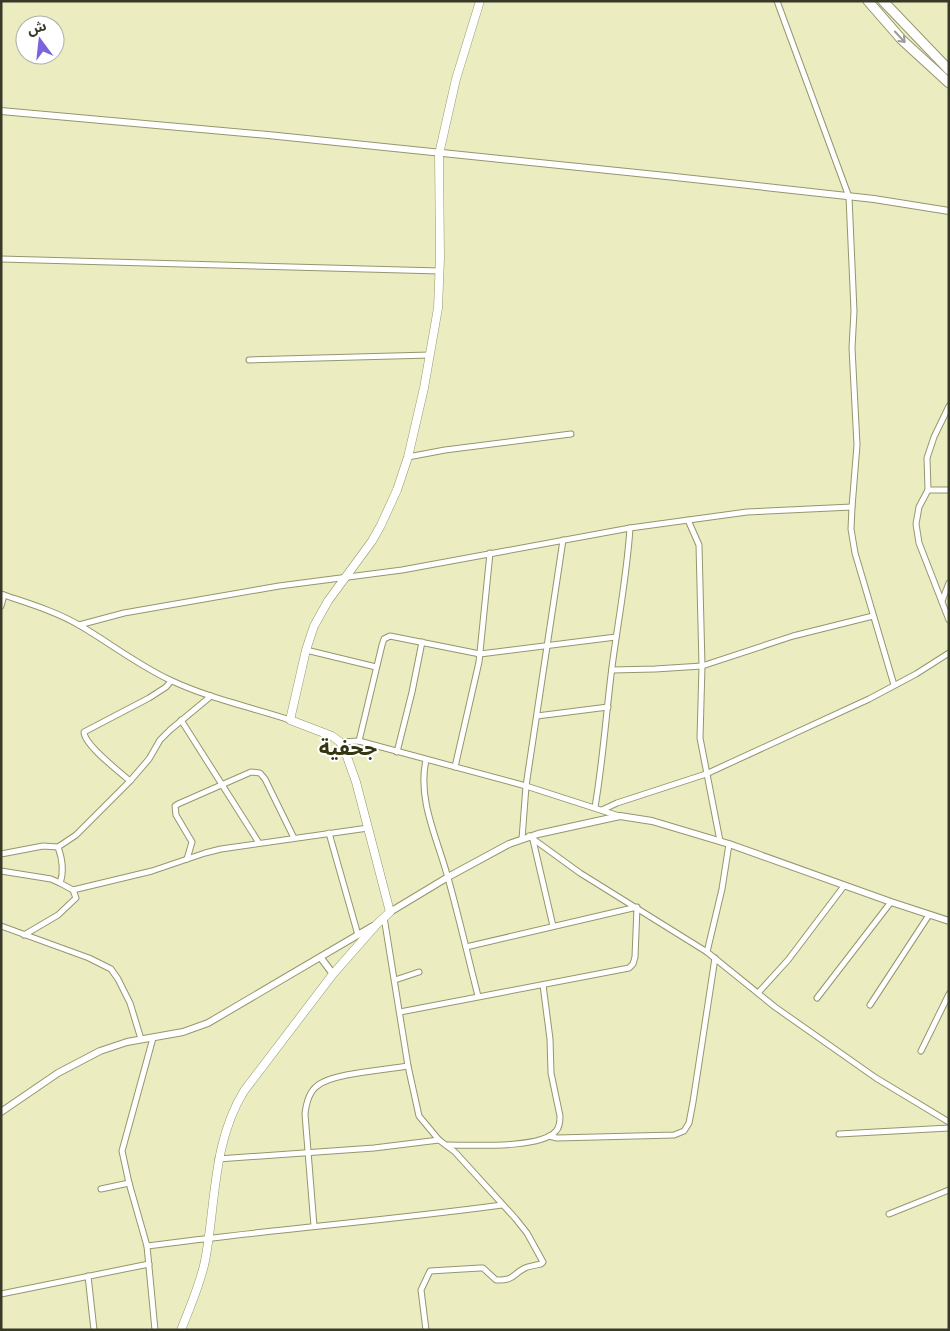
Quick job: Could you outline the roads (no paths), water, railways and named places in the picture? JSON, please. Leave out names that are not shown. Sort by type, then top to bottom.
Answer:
[{"type":"highway","points":[[868,1],[902,40],[949,83]]},
{"type":"highway","points":[[883,1],[949,70]]},
{"type":"main road","points":[[181,1330],[201,1276],[205,1260],[218,1159],[230,1118],[239,1099],[333,974],[387,914],[368,828],[348,759],[340,742],[319,730],[290,720],[306,650],[318,616],[372,541],[397,490],[408,457],[438,308],[440,271],[439,154],[456,79],[480,1]]},
{"type":"street","points":[[777,1],[849,197],[854,311],[852,348],[857,445],[851,529],[855,553],[894,685]]},
{"type":"street","points":[[1,111],[268,135],[666,176],[874,199],[949,211]]},
{"type":"street","points":[[1,259],[440,271]]},
{"type":"street","points":[[249,360],[430,355]]},
{"type":"street","points":[[949,406],[946,420],[934,437],[927,458],[928,490],[919,507],[916,524],[916,534],[949,620]]},
{"type":"street","points":[[408,457],[445,450],[571,434]]},
{"type":"street","points":[[928,490],[949,490]]},
{"type":"street","points":[[79,625],[124,613],[279,586],[402,570],[630,528],[748,512],[852,507]]},
{"type":"street","points":[[688,520],[699,545],[702,666],[699,729],[720,841]]},
{"type":"street","points":[[595,808],[604,749],[616,637],[624,591],[630,528]]},
{"type":"street","points":[[522,839],[526,786],[563,540]]},
{"type":"street","points":[[456,767],[480,654],[490,553]]},
{"type":"street","points":[[942,602],[949,583]]},
{"type":"street","points":[[1,606],[3,595],[22,600],[79,625],[138,663],[171,681],[211,696],[290,720]]},
{"type":"street","points":[[612,670],[654,670],[702,666],[792,636],[873,616]]},
{"type":"street","points":[[359,741],[376,667],[382,645],[387,637],[390,636],[480,654],[616,637]]},
{"type":"street","points":[[397,752],[422,642]]},
{"type":"street","points":[[306,650],[376,667]]},
{"type":"street","points":[[602,810],[616,803],[706,774],[869,699],[916,674],[949,653]]},
{"type":"street","points":[[130,781],[84,737],[84,732],[149,698],[166,687],[171,681]]},
{"type":"street","points":[[1,854],[44,846],[58,847],[76,835],[130,781],[160,740],[211,696]]},
{"type":"street","points":[[537,716],[608,707]]},
{"type":"street","points":[[181,720],[259,843]]},
{"type":"street","points":[[340,742],[359,741],[526,786],[620,816],[652,822],[720,841],[844,886],[949,921]]},
{"type":"street","points":[[426,760],[423,771],[423,792],[448,877],[478,996]]},
{"type":"street","points":[[187,859],[192,842],[176,815],[175,806],[251,772],[260,773],[265,779],[294,838]]},
{"type":"street","points":[[426,1330],[421,1290],[430,1271],[480,1268],[496,1280],[501,1280],[510,1279],[527,1267],[543,1262],[527,1233],[515,1218],[448,1146],[439,1140],[419,1116],[408,1066],[387,914],[486,855],[522,839],[620,816]]},
{"type":"street","points":[[73,890],[152,870],[205,853],[259,843],[368,828]]},
{"type":"street","points":[[329,833],[358,935]]},
{"type":"street","points":[[531,838],[580,873],[707,952],[790,1018],[876,1078],[949,1122]]},
{"type":"street","points":[[531,838],[553,926]]},
{"type":"street","points":[[707,952],[722,889],[729,844]]},
{"type":"street","points":[[58,847],[63,876],[60,883]]},
{"type":"street","points":[[1,871],[51,879],[73,890],[76,896],[75,900],[58,915],[24,936]]},
{"type":"street","points":[[758,993],[788,960],[844,886]]},
{"type":"street","points":[[817,998],[891,902]]},
{"type":"street","points":[[466,947],[637,907]]},
{"type":"street","points":[[400,1012],[623,970],[631,966],[635,957],[637,907]]},
{"type":"street","points":[[870,1005],[929,915]]},
{"type":"street","points":[[1,1112],[58,1073],[88,1056],[116,1045],[183,1032],[208,1023],[377,924]]},
{"type":"street","points":[[1,926],[24,936],[89,958],[111,969],[130,1003],[141,1039]]},
{"type":"street","points":[[321,958],[333,974]]},
{"type":"street","points":[[549,1136],[579,1138],[674,1135],[684,1131],[689,1123],[694,1102],[715,958]]},
{"type":"street","points":[[395,980],[419,972]]},
{"type":"street","points":[[448,1146],[526,1144],[549,1136],[557,1130],[560,1116],[551,1073],[550,1039],[543,985]]},
{"type":"street","points":[[921,1051],[949,994]]},
{"type":"street","points":[[154,1038],[122,1151],[147,1246],[154,1330]]},
{"type":"street","points":[[314,1226],[306,1106],[318,1085],[335,1077],[408,1066]]},
{"type":"street","points":[[839,1134],[949,1128]]},
{"type":"street","points":[[218,1159],[374,1148],[439,1140]]},
{"type":"street","points":[[101,1189],[129,1183]]},
{"type":"street","points":[[889,1214],[949,1190]]},
{"type":"street","points":[[147,1246],[502,1205]]},
{"type":"street","points":[[1,1294],[149,1264]]},
{"type":"street","points":[[88,1276],[94,1330]]},
{"type":"district","name":"جحفية","points":[[348,747]]}]
